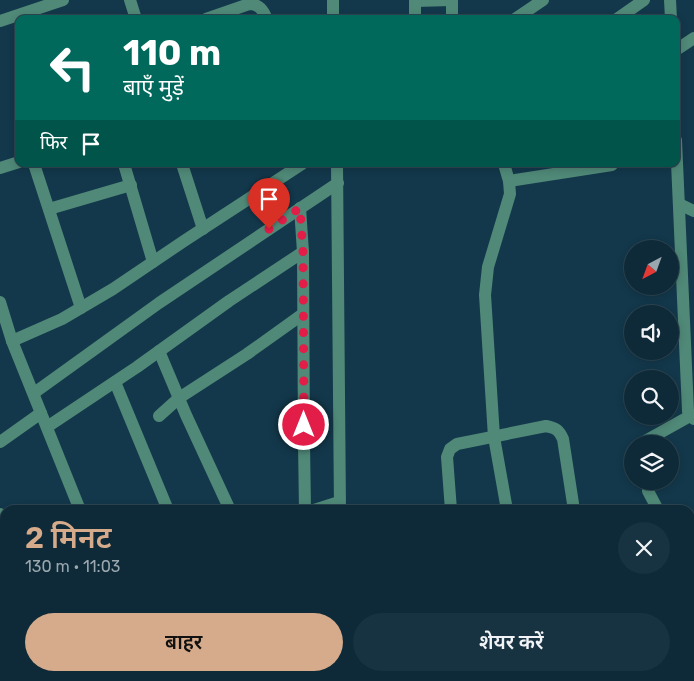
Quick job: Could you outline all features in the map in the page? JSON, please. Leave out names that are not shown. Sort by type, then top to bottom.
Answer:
[{"type":"street","points":[[18,15],[63,0]]},
{"type":"street","points":[[130,0],[135,15]]},
{"type":"street","points":[[333,0],[333,15]]},
{"type":"street","points":[[415,15],[415,0],[452,0],[452,15]]},
{"type":"street","points":[[521,15],[543,0]]},
{"type":"street","points":[[623,15],[644,0]]},
{"type":"street","points":[[670,0],[671,15]]},
{"type":"street","points":[[217,15],[249,4],[255,4],[264,11],[266,15]]},
{"type":"street","points":[[0,21],[15,16]]},
{"type":"street","points":[[680,47],[694,38]]},
{"type":"street","points":[[0,168],[15,163]]},
{"type":"street","points":[[35,167],[81,308]]},
{"type":"street","points":[[125,167],[153,262]]},
{"type":"street","points":[[183,167],[203,228]]},
{"type":"street","points":[[12,341],[62,319],[113,289],[297,167]]},
{"type":"street","points":[[505,167],[510,194],[488,266],[485,295],[494,437],[506,505]]},
{"type":"street","points":[[509,181],[599,167]]},
{"type":"street","points":[[657,435],[692,418],[688,411],[690,333],[677,167]]},
{"type":"street","points":[[34,393],[159,303],[300,208],[338,174]]},
{"type":"street","points":[[338,174],[339,505]]},
{"type":"street","points":[[49,209],[130,185]]},
{"type":"street","points":[[679,204],[694,211]]},
{"type":"street","points":[[300,208],[303,252],[305,505]]},
{"type":"street","points":[[47,427],[115,382],[229,300],[303,252]]},
{"type":"street","points":[[0,304],[12,341],[78,505]]},
{"type":"street","points":[[159,416],[178,398],[247,354],[303,314]]},
{"type":"street","points":[[159,351],[178,398],[228,505]]},
{"type":"street","points":[[115,382],[166,505]]},
{"type":"street","points":[[0,442],[41,413]]},
{"type":"street","points":[[451,505],[447,457],[450,449],[457,444],[546,426],[555,428],[563,439],[573,505]]},
{"type":"street","points":[[648,491],[655,505]]},
{"type":"route","points":[[269,229],[300,208],[303,252],[304,425]]}]
